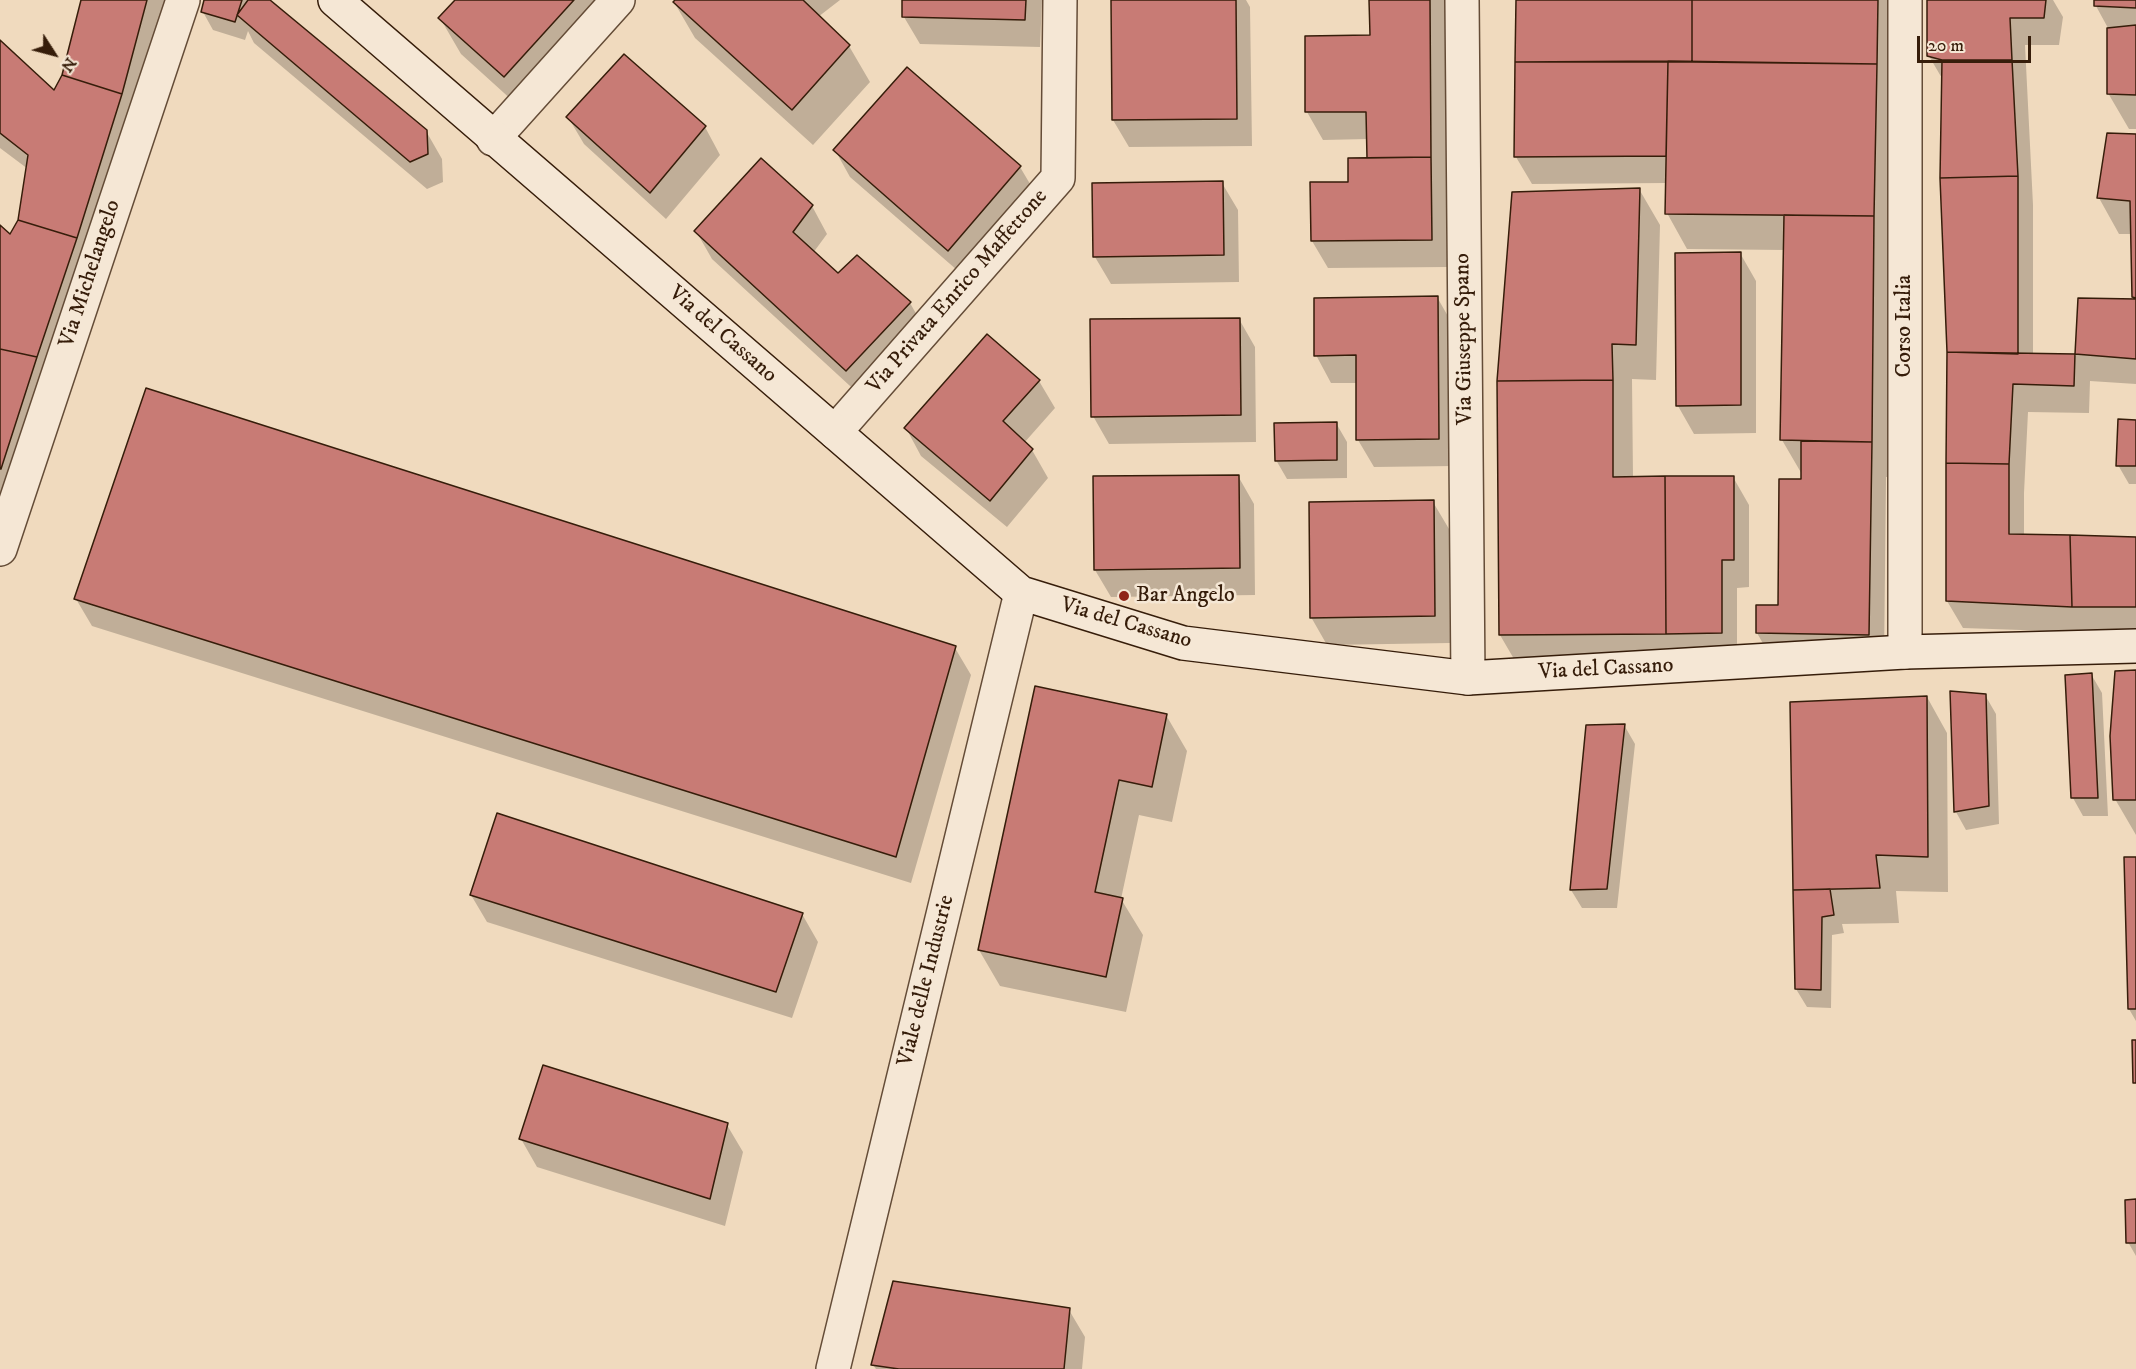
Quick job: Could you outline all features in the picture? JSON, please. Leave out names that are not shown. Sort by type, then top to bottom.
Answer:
[{"type":"street","name":"Via Michelangelo","points":[[0,549],[183,0]]},
{"type":"street","name":"Via del Cassano","points":[[335,0],[1021,593],[1184,644],[1468,678],[1905,652],[2136,646]]},
{"type":"street","points":[[494,139],[618,0]]},
{"type":"street","name":"Via Privata Enrico Maffettone","points":[[835,432],[1058,178],[1060,0]]},
{"type":"street","name":"Via Giuseppe Spano","points":[[1462,0],[1468,678]]},
{"type":"street","name":"Corso Italia","points":[[1905,0],[1905,652]]},
{"type":"street","name":"Viale delle Industrie","points":[[833,1369],[1021,593]]},
{"type":"building","points":[[81,0],[147,0],[122,94],[62,75]]},
{"type":"building","points":[[204,0],[242,0],[235,22],[201,12]]},
{"type":"building","points":[[248,0],[270,0],[427,130],[428,154],[410,162],[237,15]]},
{"type":"building","points":[[455,0],[574,0],[504,77],[438,18]]},
{"type":"building","points":[[675,0],[803,0],[850,45],[792,110],[673,2]]},
{"type":"building","points":[[902,0],[1026,0],[1025,20],[902,17]]},
{"type":"building","points":[[1111,0],[1236,0],[1237,119],[1112,120]]},
{"type":"building","points":[[1369,0],[1430,0],[1431,157],[1367,158],[1366,112],[1305,112],[1305,36],[1370,35]]},
{"type":"building","points":[[1516,0],[1692,0],[1692,62],[1515,62]]},
{"type":"building","points":[[1692,0],[1878,0],[1877,64],[1692,62]]},
{"type":"building","points":[[1927,0],[2046,0],[2044,18],[2010,18],[2012,60],[1942,60],[1927,56]]},
{"type":"building","points":[[2094,0],[2136,0],[2136,8],[2094,6]]},
{"type":"building","points":[[2136,25],[2136,95],[2107,94],[2107,28]]},
{"type":"building","points":[[0,40],[54,90],[62,75],[122,94],[77,238],[18,220],[28,155],[0,133]]},
{"type":"building","points":[[624,54],[706,126],[650,193],[566,117]]},
{"type":"building","points":[[1942,60],[2012,60],[2018,176],[1940,178]]},
{"type":"building","points":[[1668,61],[1666,156],[1514,157],[1515,62]]},
{"type":"building","points":[[1668,61],[1877,64],[1874,216],[1665,214]]},
{"type":"building","points":[[907,67],[1021,166],[948,251],[833,150]]},
{"type":"building","points":[[2107,133],[2136,134],[2136,298],[2132,297],[2130,201],[2097,198]]},
{"type":"building","points":[[1431,157],[1432,240],[1311,241],[1310,182],[1348,182],[1348,158]]},
{"type":"building","points":[[761,158],[813,205],[793,232],[838,273],[857,255],[911,302],[846,371],[694,231]]},
{"type":"building","points":[[2018,176],[2018,354],[1947,352],[1940,178]]},
{"type":"building","points":[[1223,181],[1224,255],[1093,257],[1092,183]]},
{"type":"building","points":[[1640,188],[1636,345],[1612,344],[1613,380],[1497,381],[1512,192]]},
{"type":"building","points":[[1784,215],[1874,216],[1872,442],[1780,440]]},
{"type":"building","points":[[18,220],[77,238],[37,357],[0,349],[0,225],[10,234]]},
{"type":"building","points":[[1741,252],[1741,405],[1676,406],[1675,253]]},
{"type":"building","points":[[1438,296],[1439,439],[1356,440],[1356,355],[1314,356],[1314,298]]},
{"type":"building","points":[[2078,298],[2136,299],[2136,359],[2075,354]]},
{"type":"building","points":[[1240,318],[1241,415],[1091,417],[1090,319]]},
{"type":"building","points":[[987,334],[1040,380],[1003,421],[1033,449],[990,501],[904,428]]},
{"type":"building","points":[[0,349],[37,357],[1,469],[0,469]]},
{"type":"building","points":[[1947,352],[2075,354],[2074,386],[2013,384],[2009,464],[1946,463]]},
{"type":"building","points":[[1613,380],[1613,477],[1665,476],[1666,634],[1499,635],[1497,381]]},
{"type":"building","points":[[146,388],[956,646],[896,857],[74,599]]},
{"type":"building","points":[[2118,419],[2136,420],[2136,466],[2116,466]]},
{"type":"building","points":[[1337,422],[1337,460],[1275,461],[1274,423]]},
{"type":"building","points":[[1801,441],[1872,442],[1869,635],[1756,633],[1756,605],[1778,605],[1779,479],[1801,479]]},
{"type":"building","points":[[1946,463],[2009,464],[2009,534],[2070,535],[2072,607],[1946,601]]},
{"type":"building","points":[[1239,475],[1240,568],[1094,570],[1093,476]]},
{"type":"building","points":[[1665,476],[1734,476],[1734,560],[1722,560],[1722,633],[1666,634]]},
{"type":"building","points":[[1434,500],[1435,616],[1310,618],[1309,502]]},
{"type":"building","points":[[2070,535],[2136,537],[2136,607],[2072,607]]},
{"type":"building","points":[[2136,670],[2136,800],[2113,800],[2110,736],[2115,671]]},
{"type":"building","points":[[2092,673],[2098,798],[2071,798],[2065,675]]},
{"type":"building","points":[[1035,686],[1167,714],[1152,787],[1119,780],[1095,892],[1123,898],[1106,977],[978,950]]},
{"type":"building","points":[[1950,691],[1986,694],[1989,806],[1954,812]]},
{"type":"building","points":[[1927,696],[1928,857],[1876,855],[1880,888],[1793,890],[1790,702]]},
{"type":"building","points":[[1625,724],[1607,889],[1570,890],[1586,725]]},
{"type":"building","points":[[497,813],[803,913],[776,992],[470,895]]},
{"type":"building","points":[[2124,857],[2136,857],[2136,1009],[2128,1009]]},
{"type":"building","points":[[1830,889],[1834,915],[1822,917],[1821,990],[1795,989],[1793,890]]},
{"type":"building","points":[[2132,1040],[2136,1040],[2136,1083],[2133,1083]]},
{"type":"building","points":[[543,1065],[728,1123],[710,1199],[519,1139]]},
{"type":"building","points":[[2136,1199],[2136,1243],[2126,1243],[2125,1200]]},
{"type":"building","points":[[893,1281],[1070,1308],[1064,1369],[899,1369],[871,1365]]},
{"type":"place","name":"Bar Angelo","points":[[1124,596]]}]
